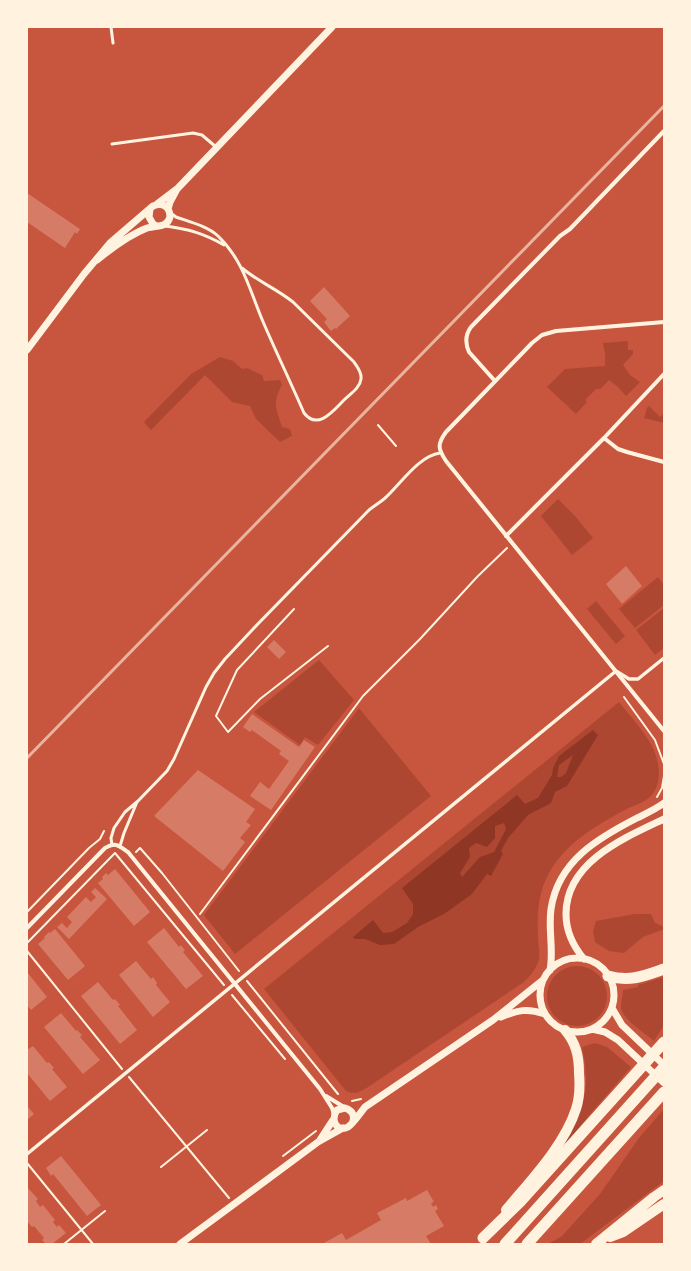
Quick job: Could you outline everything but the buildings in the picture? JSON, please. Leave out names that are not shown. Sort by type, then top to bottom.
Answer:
[{"type":"highway","points":[[608,976],[623,980],[643,976],[664,969]]},
{"type":"highway","points":[[481,1241],[520,1202],[664,1042]]},
{"type":"highway","points":[[505,1244],[664,1066]]},
{"type":"highway","points":[[527,1244],[664,1092]]},
{"type":"main road","points":[[481,1241],[567,1132],[576,1108],[580,1090],[578,1056],[572,1038],[565,1030]]},
{"type":"main road","points":[[597,1243],[664,1190]]},
{"type":"main road","points":[[597,1243],[623,1232],[664,1204]]},
{"type":"street","points":[[27,350],[84,274],[110,243],[156,204],[178,188],[328,28]]},
{"type":"street","points":[[495,381],[469,352],[466,342],[468,332],[471,327],[560,236],[570,229],[664,131]]},
{"type":"street","points":[[97,260],[116,245],[134,234],[160,226],[169,220],[170,202],[178,188]]},
{"type":"street","points":[[156,204],[163,205],[169,210]]},
{"type":"street","points":[[150,209],[148,213],[150,221],[160,226]]},
{"type":"street","points":[[663,731],[440,453],[439,448],[442,438],[537,338],[548,333],[568,330],[664,322]]},
{"type":"street","points":[[506,536],[604,438],[664,374]]},
{"type":"street","points":[[604,438],[618,449],[664,462]]},
{"type":"street","points":[[616,671],[629,679],[638,679],[664,658]]},
{"type":"street","points":[[27,1154],[616,671]]},
{"type":"street","points":[[550,970],[560,962],[572,959],[584,959],[598,965],[608,976],[614,992],[612,1008],[604,1021],[592,1029],[578,1032],[565,1030],[554,1024],[545,1014],[541,1003],[540,991],[550,970],[552,960],[551,911],[553,898],[562,875],[573,861],[590,847],[622,826],[654,810],[664,803]]},
{"type":"street","points":[[584,959],[574,945],[568,931],[566,909],[571,888],[580,873],[592,860],[628,837],[664,819]]},
{"type":"street","points":[[27,928],[105,848],[112,845],[120,846],[131,856],[326,1096],[338,1126],[343,1128]]},
{"type":"street","points":[[180,1244],[318,1142],[343,1128],[350,1126],[365,1107],[493,1020],[544,980]]},
{"type":"street","points":[[612,1008],[622,1025],[664,1066]]},
{"type":"street","points":[[493,1020],[523,1010],[536,1011],[545,1014]]},
{"type":"street","points":[[592,1029],[605,1032],[618,1040],[628,1051],[664,1083]]},
{"type":"street","points":[[326,1096],[347,1108],[354,1115],[353,1121]]},
{"type":"street","points":[[318,1142],[334,1118],[337,1110],[365,1107]]},
{"type":"lane","points":[[111,27],[113,43]]},
{"type":"lane","points":[[112,144],[193,133],[202,135],[216,147]]},
{"type":"lane","points":[[169,210],[176,218],[212,232],[237,258],[304,413],[312,420],[324,418],[358,387],[362,377],[360,370],[354,362],[293,302],[242,268]]},
{"type":"lane","points":[[160,226],[194,231],[210,237],[226,246]]},
{"type":"lane","points":[[112,845],[111,838],[114,828],[125,812],[138,801],[167,771],[214,673],[249,633],[369,510],[384,499],[417,466],[429,457],[440,453]]},
{"type":"lane","points":[[120,846],[138,801]]},
{"type":"path","points":[[378,426],[396,446]]},
{"type":"path","points":[[200,914],[363,696],[420,639],[477,577],[512,543]]},
{"type":"path","points":[[294,609],[237,670],[216,716],[228,732],[260,699],[328,646]]},
{"type":"path","points":[[624,697],[655,740],[664,764]]},
{"type":"path","points":[[27,912],[89,848],[100,839],[104,831]]},
{"type":"path","points":[[140,848],[162,873],[338,1095]]},
{"type":"path","points":[[27,943],[115,853],[288,1062]]},
{"type":"path","points":[[27,951],[125,1073],[229,1198]]},
{"type":"path","points":[[161,1167],[207,1130]]},
{"type":"path","points":[[27,1163],[93,1244]]},
{"type":"path","points":[[64,1244],[105,1211]]},
{"type":"shaded area","points":[[628,341],[628,350],[633,350],[633,354],[623,365],[630,375],[640,382],[626,396],[609,380],[600,389],[596,389],[585,400],[587,402],[576,414],[547,387],[565,369],[605,366],[603,343]]},
{"type":"shaded area","points":[[220,357],[233,361],[242,369],[247,368],[262,375],[264,381],[280,380],[282,385],[277,396],[276,406],[282,427],[290,429],[292,436],[280,442],[256,419],[250,406],[232,402],[205,375],[151,430],[144,422],[191,374]]},
{"type":"shaded area","points":[[649,406],[660,417],[664,413],[664,423],[644,418]]},
{"type":"shaded area","points":[[558,499],[575,516],[593,538],[572,555],[541,516]]},
{"type":"shaded area","points":[[658,577],[664,585],[664,605],[635,628],[619,609]]},
{"type":"shaded area","points":[[596,601],[625,636],[616,644],[587,609]]},
{"type":"shaded area","points":[[664,608],[664,648],[655,655],[636,630]]},
{"type":"shaded area","points":[[319,660],[354,700],[318,745],[305,737],[300,745],[254,712]]},
{"type":"shaded area","points":[[619,702],[641,729],[652,746],[659,770],[658,783],[649,798],[612,817],[572,845],[563,853],[549,873],[540,896],[538,919],[539,959],[533,972],[524,982],[368,1087],[352,1093],[346,1091],[264,989]]},
{"type":"shaded area","points":[[359,708],[431,796],[235,954],[204,915]]},
{"type":"shaded area","points":[[593,730],[598,735],[567,786],[555,792],[551,803],[528,815],[508,838],[501,851],[503,854],[491,876],[487,874],[472,894],[444,914],[418,927],[394,944],[380,945],[365,939],[355,939],[353,937],[373,920],[383,933],[392,932],[407,923],[413,914],[413,904],[402,888],[517,795],[525,804],[538,798],[552,775],[553,768],[559,756]],"holes":[[[573,755],[566,773],[561,777],[557,777],[559,765]],[[504,823],[506,829],[494,852],[480,857],[462,877],[460,873],[470,857],[469,848],[476,843],[487,847],[495,838],[495,826]]]},
{"type":"shaded area","points":[[635,914],[651,914],[655,923],[664,927],[664,929],[643,937],[624,953],[609,951],[595,942],[593,931],[596,921]]},
{"type":"shaded area","points":[[577,966],[594,971],[602,979],[607,996],[602,1013],[594,1021],[577,1026],[560,1021],[552,1013],[547,996],[552,979],[560,971]]},
{"type":"shaded area","points":[[664,977],[664,1025],[654,1041],[625,1016],[621,1006],[623,990],[638,987],[638,985]]},
{"type":"shaded area","points":[[595,1043],[607,1047],[631,1067],[585,1120],[565,1146],[564,1143],[576,1120],[585,1095],[586,1074],[582,1047]]},
{"type":"shaded area","points":[[664,1109],[664,1181],[580,1244],[548,1244],[562,1236],[600,1194],[639,1138]]},
{"type":"railway","points":[[27,758],[664,106]]}]
